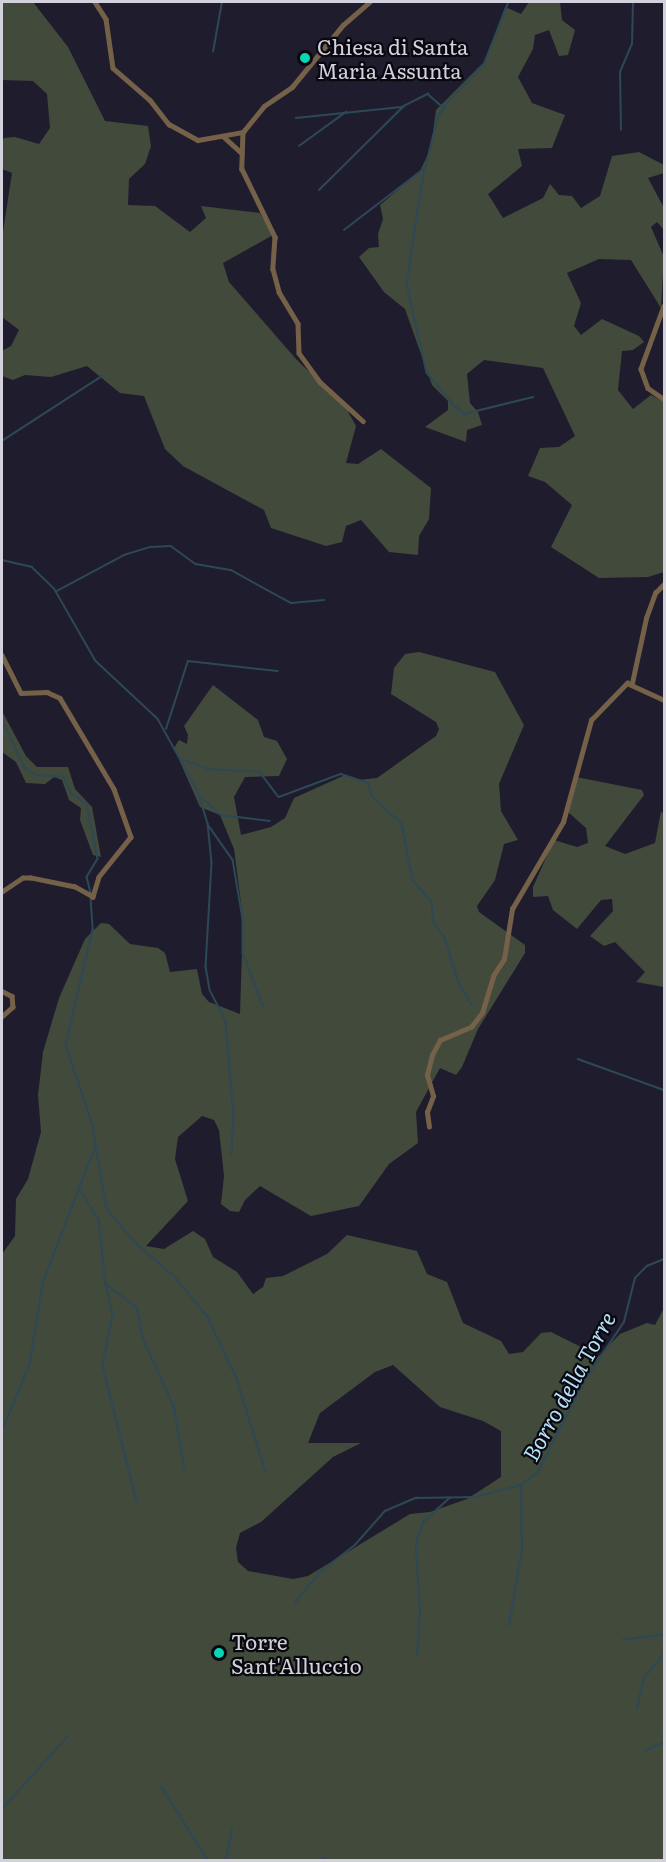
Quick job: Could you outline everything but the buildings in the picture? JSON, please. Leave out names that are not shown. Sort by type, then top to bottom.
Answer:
[{"type":"street","points":[[95,2],[106,19],[113,68],[184,135],[198,140],[243,132],[266,104],[292,87],[343,25],[369,2]]},
{"type":"street","points":[[243,132],[242,169],[275,237],[273,269],[279,292],[298,324],[299,353],[320,382],[363,421]]},
{"type":"street","points":[[224,137],[237,144],[243,155]]},
{"type":"street","points":[[664,306],[641,369],[648,388],[664,399]]},
{"type":"street","points":[[429,1127],[427,1112],[433,1096],[427,1075],[435,1048],[445,1036],[471,1027],[482,1012],[493,976],[504,959],[512,909],[563,822],[591,720],[630,683],[646,618],[655,593],[664,584]]},
{"type":"street","points":[[2,656],[21,693],[47,692],[60,698],[114,789],[130,833],[129,843],[99,877],[92,897],[75,887],[31,878],[2,892]]},
{"type":"street","points":[[630,683],[664,700]]},
{"type":"street","points":[[2,991],[12,996],[13,1007],[2,1017]]},
{"type":"green space","points":[[2,2],[33,2],[68,47],[105,121],[148,126],[151,146],[145,164],[129,179],[128,205],[155,206],[190,232],[206,218],[201,206],[260,213],[273,235],[223,263],[229,282],[296,359],[346,408],[356,426],[346,463],[358,464],[381,449],[431,488],[429,519],[419,536],[418,555],[389,552],[361,520],[346,526],[342,542],[326,546],[271,528],[264,510],[183,466],[165,449],[144,396],[120,393],[87,366],[51,377],[25,375],[13,380],[2,376],[2,351],[11,346],[19,330],[2,317],[2,238],[12,173],[2,169],[2,143],[4,138],[15,137],[39,144],[50,128],[47,94],[33,81],[2,80]]},
{"type":"green space","points":[[529,2],[560,2],[562,20],[575,30],[568,55],[559,56],[549,30],[535,35],[533,49],[518,77],[532,103],[565,115],[552,148],[518,149],[522,166],[488,194],[503,218],[543,198],[550,184],[559,195],[572,196],[581,208],[600,196],[612,156],[639,152],[664,165],[664,173],[648,178],[664,208],[664,230],[657,222],[651,227],[664,257],[661,308],[631,260],[599,259],[567,273],[581,303],[574,326],[581,335],[602,319],[639,336],[644,342],[633,350],[622,351],[618,390],[633,409],[651,395],[664,402],[664,572],[648,577],[599,578],[551,547],[572,505],[545,482],[528,476],[540,448],[559,447],[575,436],[543,368],[484,360],[467,374],[470,403],[478,412],[482,425],[467,430],[466,442],[425,427],[448,410],[448,401],[432,385],[405,309],[384,292],[359,257],[369,248],[379,247],[378,234],[383,219],[380,205],[420,171],[431,148],[436,110],[485,61],[505,7],[521,14]]},
{"type":"green space","points":[[419,652],[495,672],[524,725],[499,784],[501,811],[518,840],[504,844],[495,880],[477,906],[479,912],[525,945],[525,953],[478,1029],[462,1067],[456,1075],[440,1068],[416,1112],[418,1143],[389,1164],[359,1206],[311,1216],[260,1186],[245,1200],[239,1212],[230,1211],[221,1204],[224,1176],[219,1130],[214,1120],[202,1116],[178,1137],[175,1159],[188,1201],[146,1246],[164,1249],[193,1231],[205,1239],[213,1257],[237,1272],[253,1294],[263,1287],[266,1278],[283,1276],[327,1254],[347,1235],[417,1251],[427,1274],[447,1282],[463,1323],[501,1341],[509,1354],[523,1352],[541,1333],[551,1332],[599,1356],[620,1334],[647,1323],[655,1325],[664,1308],[664,1860],[2,1860],[2,1254],[15,1236],[16,1199],[28,1179],[41,1132],[38,1095],[43,1052],[59,998],[85,939],[101,923],[109,924],[130,944],[158,948],[165,953],[170,972],[197,969],[202,994],[209,1002],[240,1014],[243,919],[234,849],[220,815],[200,807],[174,748],[179,740],[187,744],[188,735],[184,726],[213,685],[258,720],[264,737],[277,741],[287,759],[279,776],[245,777],[234,797],[241,835],[271,827],[285,818],[294,798],[345,775],[358,780],[377,778],[436,736],[439,729],[436,722],[391,694],[394,668],[405,654]],"holes":[[[393,1365],[440,1407],[483,1421],[501,1431],[501,1477],[467,1499],[430,1512],[410,1514],[308,1576],[293,1579],[248,1571],[238,1562],[236,1548],[240,1533],[261,1522],[333,1457],[361,1443],[308,1443],[320,1413],[375,1372]]]},
{"type":"green space","points":[[2,711],[26,756],[37,767],[68,767],[75,789],[92,807],[101,857],[93,855],[80,820],[81,808],[69,800],[62,780],[54,777],[45,784],[26,783],[16,762],[2,752]]},
{"type":"green space","points":[[576,777],[642,790],[644,795],[605,846],[625,854],[655,843],[661,811],[664,815],[664,987],[636,982],[645,972],[615,942],[604,946],[590,936],[613,911],[612,899],[601,900],[577,929],[553,910],[548,896],[533,897],[533,887],[554,840],[577,847],[588,843],[586,828],[568,812]]},
{"type":"waterway","points":[[213,52],[222,2]]},
{"type":"waterway","points":[[509,2],[484,65],[447,103],[438,118],[423,179],[407,284],[427,373],[464,414],[533,397]]},
{"type":"waterway","points":[[621,130],[620,72],[632,44],[633,2]]},
{"type":"waterway","points":[[319,190],[404,106],[428,94],[443,107]]},
{"type":"waterway","points":[[296,118],[403,107]]},
{"type":"waterway","points":[[299,146],[346,112]]},
{"type":"waterway","points":[[344,230],[426,167]]},
{"type":"waterway","points":[[2,441],[102,376]]},
{"type":"waterway","points":[[57,591],[124,555],[151,547],[171,546],[196,564],[231,570],[291,603],[324,600]]},
{"type":"waterway","points":[[2,560],[32,567],[54,588],[96,661],[158,719],[198,791],[208,823],[212,863],[206,967],[210,990],[226,1021],[234,1114],[232,1154]]},
{"type":"waterway","points":[[166,729],[188,661],[277,671]]},
{"type":"waterway","points":[[2,719],[25,768],[36,775],[64,777],[71,793],[87,804],[98,859],[87,877],[91,893]]},
{"type":"waterway","points":[[184,760],[209,769],[260,772],[279,797],[341,774],[369,783],[372,796],[402,824],[413,880],[432,902],[434,923],[445,938],[459,983],[472,1005]]},
{"type":"waterway","points":[[201,797],[221,815],[270,821]]},
{"type":"waterway","points":[[209,826],[233,860],[243,919],[243,953],[263,1005]]},
{"type":"waterway","points":[[91,898],[93,930],[66,1045],[93,1125],[107,1209],[135,1242],[176,1278],[208,1317],[237,1379],[266,1472]]},
{"type":"waterway","points":[[578,1059],[664,1090]]},
{"type":"waterway","points":[[2,1431],[30,1363],[43,1282],[96,1145]]},
{"type":"waterway","points":[[78,1187],[99,1219],[106,1284],[113,1314],[103,1366],[137,1502]]},
{"type":"waterway","name":"Borro della Torre","points":[[295,1603],[320,1572],[355,1545],[385,1511],[416,1498],[475,1497],[521,1485],[538,1472],[585,1380],[624,1322],[635,1278],[647,1266],[664,1259]]},
{"type":"waterway","points":[[106,1284],[137,1307],[143,1338],[174,1406],[185,1469]]},
{"type":"waterway","points":[[509,1626],[522,1549],[521,1485]]},
{"type":"waterway","points":[[417,1655],[420,1612],[416,1544],[423,1522],[450,1498]]},
{"type":"waterway","points":[[622,1640],[664,1634]]},
{"type":"waterway","points":[[637,1708],[644,1678],[664,1654]]},
{"type":"waterway","points":[[3,1808],[68,1736]]},
{"type":"waterway","points":[[644,1751],[664,1742]]},
{"type":"waterway","points":[[161,1786],[208,1860]]},
{"type":"waterway","points":[[2,1801],[2,1826]]},
{"type":"waterway","points":[[226,1860],[232,1830]]},
{"type":"waterway","points":[[320,1860],[325,1858]]},
{"type":"place","name":"Chiesa di Santa Maria Assunta","points":[[305,58]]},
{"type":"place","name":"Torre Sant'Alluccio","points":[[219,1653]]}]
